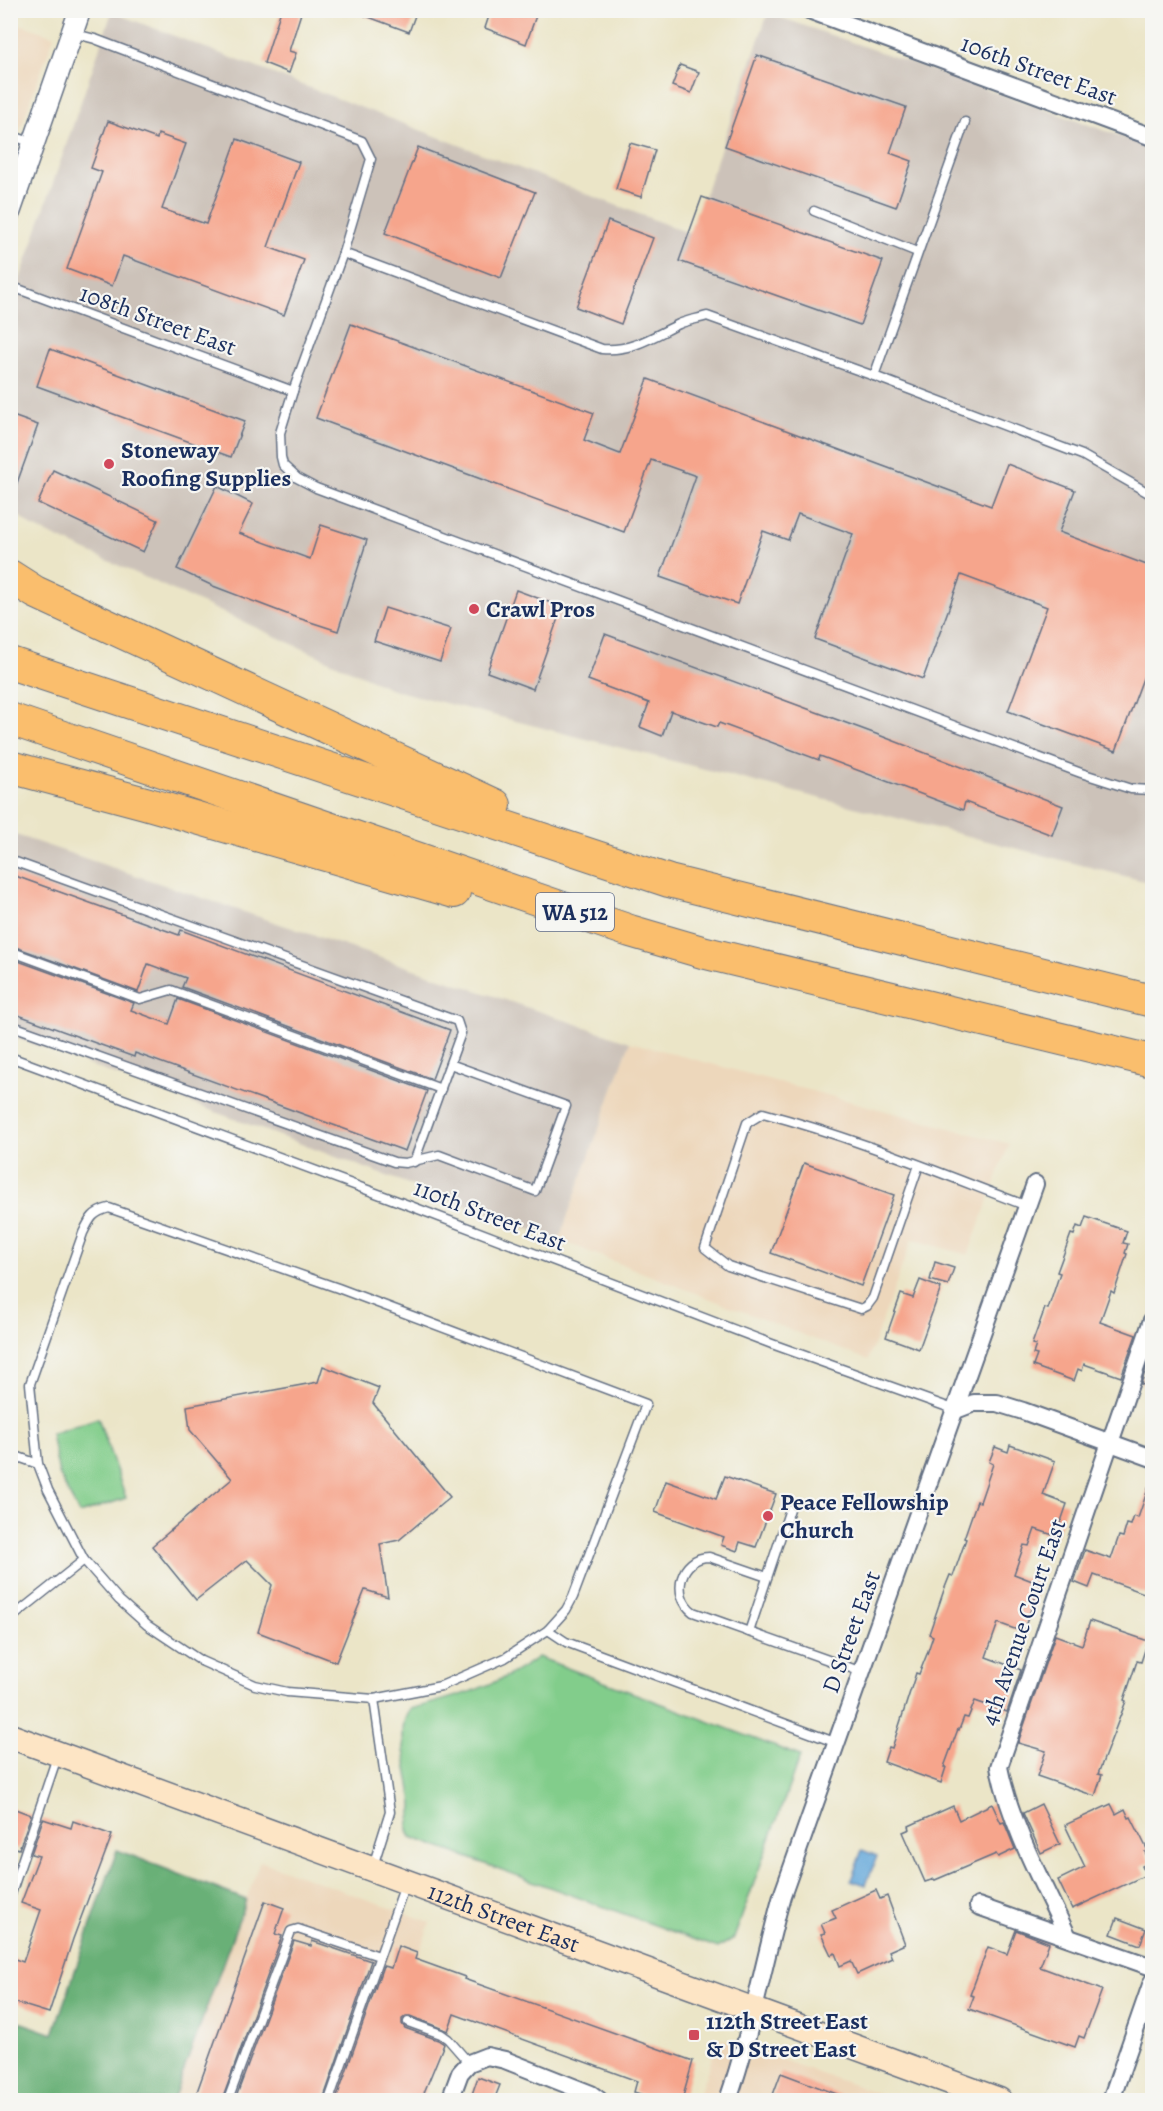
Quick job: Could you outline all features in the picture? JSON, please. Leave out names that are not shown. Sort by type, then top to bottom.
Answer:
[{"type":"highway","points":[[10,576],[35,592],[464,791],[669,881]]},
{"type":"highway","name":"WA 512","points":[[10,663],[669,881],[1152,1001]]},
{"type":"highway","name":"WA 512","points":[[10,719],[630,932],[702,952],[1152,1061]]},
{"type":"highway","points":[[10,767],[146,803],[507,907],[702,952]]},
{"type":"main road","name":"112th Street East","points":[[10,1736],[999,2100]]},
{"type":"street","points":[[10,210],[80,10]]},
{"type":"street","name":"106th Street East","points":[[808,10],[1152,136]]},
{"type":"street","name":"D Street East","points":[[728,2100],[744,2055],[782,1896],[1035,1184]]},
{"type":"street","name":"4th Avenue Court East","points":[[1068,1937],[1008,1803],[999,1767],[1152,1320]]},
{"type":"street","points":[[956,1410],[974,1403],[997,1403],[1152,1458]]},
{"type":"street","points":[[978,1906],[1152,1967]]},
{"type":"street","points":[[1111,2100],[1152,1982]]},
{"type":"street","points":[[450,2100],[460,2073],[469,2063],[487,2056],[505,2060],[591,2094],[599,2100]]},
{"type":"lane","points":[[72,33],[95,39],[362,141],[371,159],[343,253],[280,433],[280,457],[286,470],[305,483],[1081,773],[1131,789],[1152,789]]},
{"type":"lane","points":[[874,376],[965,122]]},
{"type":"lane","points":[[10,135],[33,143]]},
{"type":"lane","points":[[814,210],[917,252]]},
{"type":"lane","points":[[343,253],[602,349],[614,350],[645,342],[682,323],[707,316],[1082,455],[1152,495]]},
{"type":"lane","name":"108th Street East","points":[[10,285],[293,391]]},
{"type":"lane","points":[[10,860],[457,1021],[461,1033],[414,1162]]},
{"type":"lane","points":[[10,951],[140,999],[171,990],[441,1089]]},
{"type":"lane","points":[[10,1025],[394,1162],[414,1162],[439,1155],[535,1191],[566,1106],[450,1064]]},
{"type":"lane","name":"110th Street East","points":[[10,1057],[408,1204],[772,1344],[956,1410]]},
{"type":"lane","points":[[919,1165],[873,1298],[867,1306],[861,1309],[728,1266],[705,1248],[747,1123],[763,1113],[816,1128],[919,1165],[1028,1206]]},
{"type":"lane","points":[[110,1208],[359,1296],[646,1404],[573,1597],[566,1610],[548,1630],[505,1658],[441,1686],[374,1699],[287,1692],[255,1685],[216,1669],[176,1646],[118,1600],[84,1560],[48,1490],[38,1464],[30,1384],[83,1233],[89,1220],[98,1210],[110,1208]]},
{"type":"lane","points":[[10,1454],[38,1464]]},
{"type":"lane","points":[[749,1632],[790,1509]]},
{"type":"lane","points":[[767,1577],[709,1557],[700,1557],[686,1568],[680,1590],[687,1607],[693,1611],[862,1672]]},
{"type":"lane","points":[[10,1619],[84,1560]]},
{"type":"lane","points":[[548,1630],[566,1642],[837,1743]]},
{"type":"lane","points":[[372,1870],[390,1812],[374,1699]]},
{"type":"lane","points":[[10,1897],[58,1754]]},
{"type":"lane","points":[[329,2100],[406,1882]]},
{"type":"lane","points":[[228,2100],[291,1931],[298,1929],[379,1956]]},
{"type":"lane","points":[[408,2022],[441,2034],[469,2063]]},
{"type":"lane","points":[[624,2100],[634,2100]]},
{"type":"shaded area","points":[[112,12],[691,234],[768,13],[1152,147],[1152,883],[394,690],[31,526],[11,509],[11,305]]},
{"type":"shaded area","points":[[11,21],[54,36],[11,154]]},
{"type":"shaded area","points":[[10,833],[630,1042],[559,1240],[11,1036]]},
{"type":"shaded area","points":[[630,1042],[1009,1144],[968,1255],[912,1239],[868,1360],[559,1240]]},
{"type":"shaded area","points":[[260,1861],[430,1922],[368,2100],[173,2100]]},
{"type":"shaded area","points":[[719,2038],[897,2100],[697,2100]]},
{"type":"green space","points":[[98,1418],[126,1498],[79,1514],[59,1474],[51,1434]]},
{"type":"green space","points":[[538,1657],[800,1756],[734,1938],[718,1948],[411,1837],[408,1825],[413,1806],[403,1741],[405,1718],[410,1709],[492,1683]]},
{"type":"green space","points":[[117,1850],[246,1900],[173,2100],[11,2100],[11,2019],[53,2034]]},
{"type":"water","points":[[862,1850],[877,1856],[866,1885],[851,1880]]},
{"type":"building","points":[[281,10],[302,10],[289,51],[296,53],[289,73],[264,63]]},
{"type":"building","points":[[355,10],[417,10],[409,32],[355,12]]},
{"type":"building","points":[[491,10],[538,10],[526,44],[485,28]]},
{"type":"building","points":[[757,55],[906,107],[890,153],[912,161],[896,207],[725,146]]},
{"type":"building","points":[[680,65],[699,72],[691,93],[672,86]]},
{"type":"building","points":[[108,121],[157,139],[158,134],[186,144],[162,209],[206,224],[237,139],[299,162],[268,247],[304,260],[284,315],[123,256],[112,286],[67,269],[102,172],[91,168]]},
{"type":"building","points":[[630,143],[655,150],[641,197],[616,189]]},
{"type":"building","points":[[418,147],[535,192],[501,278],[385,233]]},
{"type":"building","points":[[702,197],[883,261],[860,325],[679,261]]},
{"type":"building","points":[[608,221],[653,238],[621,324],[576,307]]},
{"type":"building","points":[[351,324],[594,413],[584,440],[620,454],[648,379],[991,506],[1007,464],[1075,490],[1059,532],[1152,567],[1152,654],[1116,751],[1008,711],[1047,607],[961,575],[923,679],[815,639],[853,534],[798,514],[788,540],[763,531],[737,604],[660,577],[696,476],[651,460],[624,532],[316,418]]},
{"type":"building","points":[[50,349],[245,421],[231,457],[37,386]]},
{"type":"building","points":[[10,415],[38,425],[13,494],[10,494]]},
{"type":"building","points":[[53,470],[158,520],[143,552],[38,503]]},
{"type":"building","points":[[217,486],[253,504],[239,533],[310,559],[321,525],[367,540],[338,631],[213,586],[177,569]]},
{"type":"building","points":[[516,590],[562,607],[533,689],[487,672]]},
{"type":"building","points":[[385,608],[451,629],[440,662],[374,641]]},
{"type":"building","points":[[605,634],[1063,806],[1052,835],[965,802],[963,810],[820,756],[819,760],[719,723],[717,727],[671,711],[662,736],[640,727],[649,703],[588,680]]},
{"type":"building","points":[[10,874],[179,935],[181,930],[450,1030],[432,1079],[182,987],[186,978],[148,964],[138,992],[10,945]]},
{"type":"building","points":[[10,958],[134,1003],[131,1010],[169,1024],[178,999],[427,1091],[405,1151],[135,1053],[134,1057],[10,1012]]},
{"type":"building","points":[[804,1163],[894,1195],[861,1286],[771,1253]]},
{"type":"building","points":[[1086,1217],[1127,1231],[1123,1243],[1128,1244],[1125,1253],[1127,1254],[1114,1293],[1111,1291],[1100,1322],[1136,1335],[1121,1377],[1084,1364],[1082,1371],[1078,1369],[1074,1381],[1033,1366],[1037,1355],[1033,1354],[1036,1345],[1032,1344],[1045,1308],[1048,1309],[1060,1273],[1057,1272],[1071,1234],[1074,1235],[1077,1226],[1082,1228]]},
{"type":"building","points":[[935,1262],[954,1268],[948,1285],[930,1280]]},
{"type":"building","points":[[920,1280],[941,1288],[919,1349],[886,1337],[901,1294],[913,1298]]},
{"type":"building","points":[[1152,1351],[1152,1388],[1141,1384]]},
{"type":"building","points":[[323,1366],[379,1388],[373,1403],[450,1497],[399,1540],[380,1544],[388,1597],[365,1590],[336,1662],[258,1632],[272,1585],[247,1560],[196,1600],[152,1546],[232,1479],[190,1430],[187,1406],[318,1382]]},
{"type":"building","points":[[1010,1445],[1055,1461],[1043,1495],[1067,1504],[1056,1536],[1035,1529],[1029,1546],[1024,1545],[1014,1574],[1040,1584],[1023,1632],[998,1623],[986,1657],[1021,1670],[1007,1712],[975,1701],[968,1718],[964,1717],[958,1729],[944,1767],[946,1767],[941,1783],[884,1762],[889,1747],[892,1748],[916,1673],[919,1674],[927,1654],[933,1636],[929,1634],[944,1590],[950,1575],[953,1576],[977,1501],[980,1502],[993,1464],[989,1462],[995,1447],[1008,1452]]},
{"type":"building","points":[[725,1476],[776,1494],[756,1547],[740,1542],[737,1551],[721,1545],[724,1537],[655,1512],[666,1481],[716,1499]]},
{"type":"building","points":[[1150,1483],[1152,1484],[1152,1596],[1094,1575],[1089,1588],[1074,1582],[1085,1550],[1111,1559],[1119,1536],[1123,1537],[1127,1524],[1131,1525],[1134,1516],[1138,1518]]},
{"type":"building","points":[[1090,1621],[1148,1641],[1141,1662],[1137,1661],[1124,1700],[1126,1701],[1098,1774],[1102,1775],[1095,1796],[1037,1776],[1046,1751],[1018,1743],[1055,1635],[1082,1645]]},
{"type":"building","points":[[992,1804],[1001,1823],[1004,1822],[1015,1849],[998,1857],[996,1854],[935,1880],[925,1882],[903,1832],[910,1829],[909,1826],[953,1806],[959,1820]]},
{"type":"building","points":[[1041,1804],[1060,1844],[1041,1853],[1023,1813]]},
{"type":"building","points":[[1111,1804],[1116,1814],[1125,1809],[1148,1851],[1145,1852],[1150,1862],[1142,1866],[1146,1875],[1072,1909],[1058,1880],[1085,1867],[1065,1825]]},
{"type":"building","points":[[10,1807],[31,1815],[19,1849],[10,1846]]},
{"type":"building","points":[[43,1819],[71,1828],[73,1821],[112,1835],[73,1939],[49,2013],[10,2001],[10,1957],[23,1962],[41,1910],[21,1903],[39,1856],[31,1854]]},
{"type":"building","points":[[876,1890],[880,1899],[887,1896],[905,1944],[889,1951],[892,1958],[857,1974],[851,1961],[840,1966],[835,1953],[831,1955],[821,1934],[825,1933],[821,1924],[836,1918],[832,1910]]},
{"type":"building","points":[[265,1901],[284,1908],[275,1934],[282,1936],[222,2100],[194,2100]]},
{"type":"building","points":[[1117,1918],[1146,1929],[1140,1945],[1111,1934]]},
{"type":"building","points":[[1016,1930],[1049,1943],[1040,1967],[1102,1990],[1084,2038],[1079,2036],[1075,2047],[969,2009],[974,1996],[970,1995],[988,1947],[1007,1954]]},
{"type":"building","points":[[294,1941],[311,1946],[312,1941],[371,1961],[323,2100],[235,2100]]},
{"type":"building","points":[[398,1946],[417,1953],[415,1959],[465,1977],[464,1979],[693,2061],[682,2100],[658,2100],[634,2092],[637,2081],[454,2014],[448,2031],[410,2016],[402,2019],[405,2028],[444,2044],[421,2100],[336,2100],[383,1966],[391,1968]]},
{"type":"building","points":[[781,2073],[850,2099],[771,2100]]},
{"type":"building","points":[[478,2077],[500,2085],[494,2100],[470,2100]]},
{"type":"place","name":"Stoneway Roofing Supplies","points":[[109,464]]},
{"type":"place","name":"Crawl Pros","points":[[474,609]]},
{"type":"place","name":"Peace Fellowship Church","points":[[768,1516]]},
{"type":"place","name":"112th Street East & D Street East","points":[[694,2035]]}]
